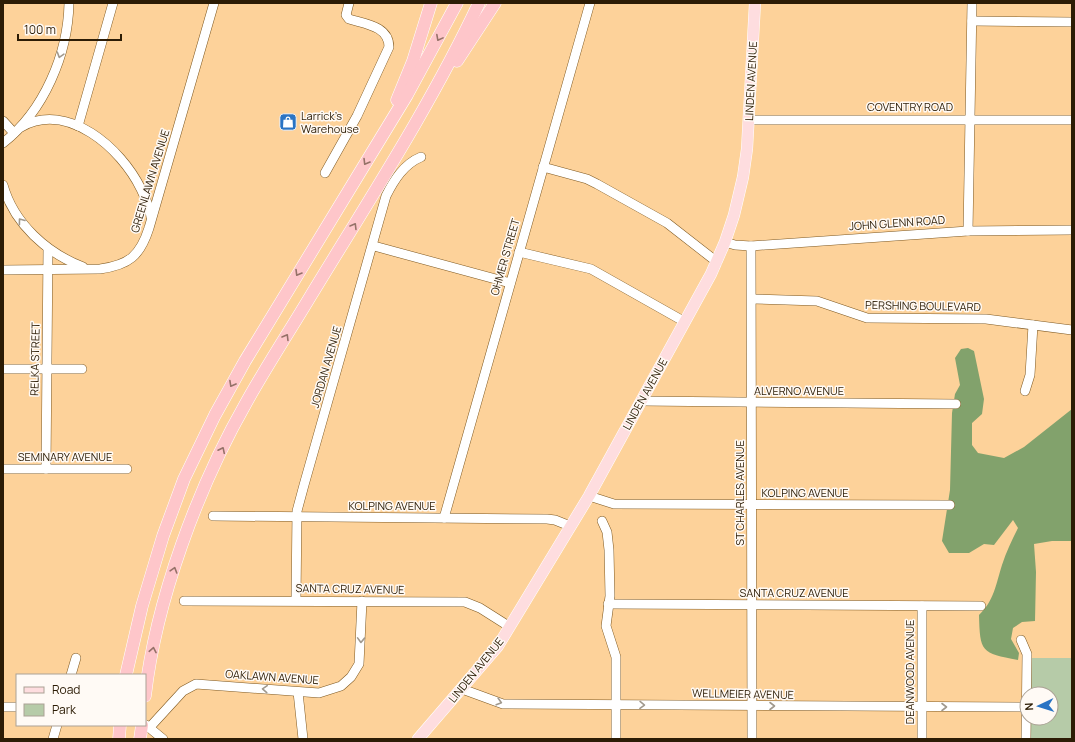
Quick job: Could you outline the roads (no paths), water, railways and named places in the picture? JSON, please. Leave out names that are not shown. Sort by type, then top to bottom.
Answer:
[{"type":"highway","points":[[382,136],[413,61],[431,3]]},
{"type":"highway","points":[[126,674],[140,613],[162,536],[184,479],[215,415],[245,361],[430,55],[457,3]]},
{"type":"highway","points":[[146,688],[163,608],[178,557],[214,467],[245,404],[413,127],[439,81],[479,3]]},
{"type":"highway","points":[[413,127],[495,3]]},
{"type":"highway","points":[[119,739],[120,726]]},
{"type":"highway","points":[[140,739],[146,726]]},
{"type":"main road","name":"LINDEN AVENUE","points":[[418,739],[498,646],[510,628],[589,496],[717,262],[725,242],[740,193],[747,149],[755,3]]},
{"type":"street","points":[[3,151],[12,136],[37,104],[56,69],[64,44],[69,3]]},
{"type":"street","points":[[78,126],[113,3]]},
{"type":"street","name":"GREENLAWN AVENUE","points":[[3,270],[88,269],[114,267],[135,256],[146,238],[163,185],[214,3]]},
{"type":"street","points":[[325,173],[357,116],[389,47],[388,40],[380,30],[347,17],[349,3]]},
{"type":"street","name":"OHMER STREET","points":[[444,518],[590,3]]},
{"type":"street","points":[[968,230],[972,3]]},
{"type":"street","points":[[972,21],[1072,22]]},
{"type":"street","points":[[12,136],[35,121],[44,119],[63,121],[78,126],[102,141],[122,160],[138,182],[148,203],[151,221]]},
{"type":"street","name":"COVENTRY ROAD","points":[[749,120],[1072,120]]},
{"type":"street","points":[[3,121],[12,136]]},
{"type":"street","name":"JORDAN AVENUE","points":[[296,600],[297,517],[304,485],[366,266],[374,246],[383,208],[390,188],[405,167],[421,157]]},
{"type":"street","points":[[543,167],[587,179],[667,223],[717,262]]},
{"type":"street","points":[[3,186],[10,205],[32,234],[60,256],[88,269]]},
{"type":"street","name":"JOHN GLENN ROAD","points":[[725,242],[739,246],[751,246],[968,230],[1072,230]]},
{"type":"street","points":[[374,246],[510,283]]},
{"type":"street","name":"ST CHARLES AVENUE","points":[[751,246],[752,739]]},
{"type":"street","name":"RELKA STREET","points":[[46,469],[48,248]]},
{"type":"street","points":[[519,252],[591,269],[685,322]]},
{"type":"street","name":"PERSHING BOULEVARD","points":[[752,300],[817,301],[856,316],[867,318],[986,319],[1072,330]]},
{"type":"street","points":[[1025,391],[1030,375],[1033,325]]},
{"type":"street","points":[[3,369],[82,369]]},
{"type":"street","name":"ALVERNO AVENUE","points":[[641,402],[956,404]]},
{"type":"street","name":"SEMINARY AVENUE","points":[[3,469],[127,469]]},
{"type":"street","name":"KOLPING AVENUE","points":[[589,496],[614,504],[950,505]]},
{"type":"street","name":"KOLPING AVENUE","points":[[213,516],[547,519],[555,520],[570,526]]},
{"type":"street","points":[[602,521],[609,545],[610,596],[606,626],[616,657],[616,739]]},
{"type":"street","name":"SANTA CRUZ AVENUE","points":[[184,601],[296,600],[465,602],[480,608],[510,628]]},
{"type":"street","name":"OAKLAWN AVENUE","points":[[146,726],[183,691],[196,684],[298,692],[327,692],[341,686],[356,671],[360,656],[362,601]]},
{"type":"street","name":"SANTA CRUZ AVENUE","points":[[608,604],[981,606]]},
{"type":"street","name":"DEANWOOD AVENUE","points":[[922,606],[922,739]]},
{"type":"street","points":[[1021,640],[1027,654],[1026,686]]},
{"type":"street","points":[[71,674],[76,658]]},
{"type":"street","name":"WELLMEIER AVENUE","points":[[462,689],[503,704],[1019,707]]},
{"type":"street","points":[[298,692],[303,739]]},
{"type":"street","points":[[3,708],[16,708]]},
{"type":"street","points":[[53,739],[57,726]]},
{"type":"street","points":[[146,726],[163,739]]},
{"type":"street","points":[[1026,726],[1026,739]]},
{"type":"place","name":"Larrick’s Warehouse","points":[[288,122]]}]
